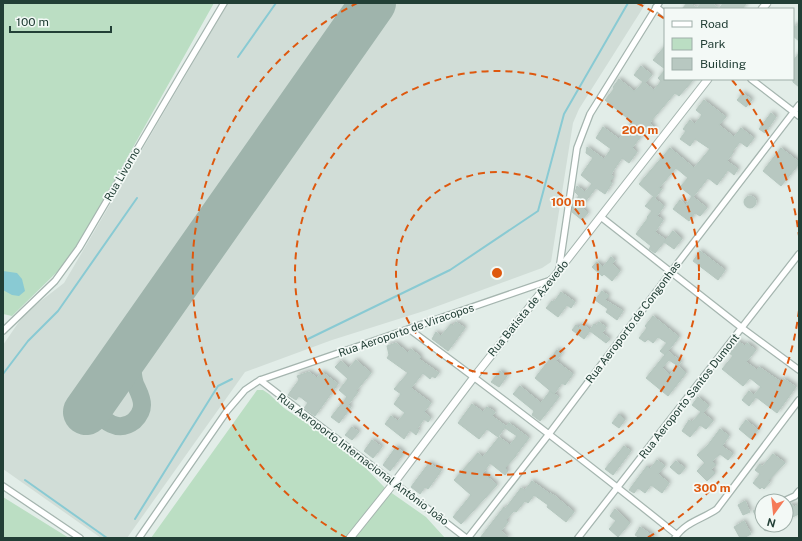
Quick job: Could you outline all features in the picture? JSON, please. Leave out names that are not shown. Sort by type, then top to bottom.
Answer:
[{"type":"street","name":"Rua Livorno","points":[[3,331],[6,324],[55,281],[79,248],[224,3]]},
{"type":"street","points":[[559,270],[577,148],[590,114],[657,5],[664,13]]},
{"type":"street","name":"Rua Batista de Azevedo","points":[[350,538],[394,483],[474,377],[707,80]]},
{"type":"street","points":[[752,80],[797,114]]},
{"type":"street","name":"Rua Aeroporto de Congonhas","points":[[467,538],[549,434],[671,272],[797,114],[799,105]]},
{"type":"street","points":[[601,217],[742,328],[799,370]]},
{"type":"street","name":"Rua Aeroporto Santos Dumont","points":[[578,538],[799,254]]},
{"type":"street","name":"Rua Aeroporto de Viracopos","points":[[139,538],[227,411],[245,390],[260,380],[551,280]]},
{"type":"street","points":[[409,329],[618,487],[676,536],[692,522],[717,509],[799,400]]},
{"type":"street","name":"Rua Aeroporto Internacional Antônio João","points":[[260,380],[467,538]]},
{"type":"street","points":[[3,486],[80,538]]},
{"type":"shaded area","points":[[228,3],[646,3],[579,109],[573,123],[551,262],[542,268],[427,310],[332,340],[245,372],[127,538],[101,538],[3,469],[3,345],[25,313],[64,283]]},
{"type":"green space","points":[[3,3],[214,3],[81,240],[59,270],[12,316],[3,314]]},
{"type":"green space","points":[[257,390],[263,390],[269,394],[284,408],[322,432],[352,454],[386,489],[426,517],[445,538],[151,538]]},
{"type":"green space","points":[[3,497],[69,538],[3,538]]},
{"type":"water","points":[[3,271],[17,273],[22,279],[25,291],[19,296],[12,295],[3,290]]},
{"type":"building","points":[[687,3],[690,3],[697,8],[683,8]]},
{"type":"building","points":[[701,3],[712,3],[718,8],[697,8]]},
{"type":"building","points":[[723,3],[747,3],[743,8],[720,8]]},
{"type":"building","points":[[799,23],[799,41],[794,37],[794,26],[796,27]]},
{"type":"building","points":[[664,47],[664,68],[653,60]]},
{"type":"building","points":[[799,53],[799,87],[793,82],[794,60]]},
{"type":"building","points":[[641,66],[652,75],[645,83],[654,90],[661,81],[658,78],[664,71],[664,80],[693,80],[679,96],[675,93],[651,121],[650,124],[655,128],[650,135],[645,131],[632,148],[637,152],[629,163],[622,158],[611,175],[614,177],[610,181],[612,183],[605,194],[596,188],[581,207],[588,213],[582,220],[572,212],[573,204],[579,196],[575,192],[577,186],[585,192],[592,184],[581,175],[593,158],[586,153],[587,147],[604,159],[611,149],[596,138],[603,127],[619,139],[632,122],[605,100],[614,89],[613,87],[619,79],[634,91],[638,88],[643,82],[634,75]]},
{"type":"building","points":[[743,93],[752,100],[746,107],[737,100]]},
{"type":"building","points":[[704,100],[726,117],[719,125],[734,137],[741,128],[754,138],[747,147],[740,142],[727,161],[738,169],[734,175],[728,170],[717,185],[708,178],[693,197],[680,187],[688,178],[676,168],[659,188],[662,189],[655,198],[639,184],[670,148],[694,168],[710,149],[695,139],[690,146],[680,139],[686,131],[683,129],[690,120],[695,124],[702,115],[696,110]]},
{"type":"building","points":[[771,113],[776,117],[765,133],[759,129]]},
{"type":"building","points":[[781,148],[799,162],[799,164],[781,186],[763,171]]},
{"type":"building","points":[[692,196],[707,208],[700,216],[695,213],[689,221],[673,209],[680,200],[686,205]]},
{"type":"building","points":[[750,196],[754,198],[756,202],[754,206],[750,208],[746,206],[744,202],[746,198]]},
{"type":"building","points":[[653,197],[664,206],[657,216],[663,220],[655,232],[666,240],[655,253],[649,249],[651,246],[636,234],[652,211],[645,206]]},
{"type":"building","points":[[673,231],[682,239],[674,249],[664,242]]},
{"type":"building","points":[[700,251],[725,270],[718,280],[693,261]]},
{"type":"building","points":[[611,257],[615,260],[612,264],[620,271],[612,281],[604,274],[602,276],[592,267],[597,262],[603,267]]},
{"type":"building","points":[[602,291],[609,296],[605,300],[623,311],[617,320],[606,312],[608,309],[595,300]]},
{"type":"building","points":[[561,292],[575,302],[571,308],[567,305],[558,317],[546,308],[552,301],[554,302]]},
{"type":"building","points":[[653,316],[679,337],[665,355],[660,351],[667,343],[658,337],[653,343],[648,339],[645,342],[639,338],[647,328],[645,326]]},
{"type":"building","points":[[456,322],[465,328],[448,351],[432,339],[436,332],[441,336],[451,324],[453,326]]},
{"type":"building","points":[[599,322],[606,327],[602,333],[610,339],[606,343],[590,331],[584,339],[572,330],[576,325],[579,328],[582,324],[590,330],[594,324],[596,326]]},
{"type":"building","points":[[738,341],[745,346],[747,343],[756,350],[746,362],[757,370],[759,367],[781,382],[784,379],[796,387],[777,413],[756,397],[749,406],[742,400],[749,391],[754,395],[761,387],[750,378],[743,386],[722,369],[733,356],[729,353]]},
{"type":"building","points":[[396,343],[408,353],[411,349],[421,357],[419,359],[439,373],[435,378],[432,376],[430,379],[423,373],[411,388],[431,403],[424,412],[431,418],[428,422],[424,419],[417,429],[419,430],[416,435],[410,430],[404,439],[385,424],[391,416],[398,421],[405,413],[394,404],[401,394],[394,389],[408,373],[387,358],[389,355],[387,346]]},
{"type":"building","points":[[557,350],[562,353],[556,361],[573,374],[565,385],[562,383],[554,394],[535,378]]},
{"type":"building","points":[[668,351],[681,362],[678,366],[686,373],[668,396],[646,378]],"holes":[[[669,360],[678,366],[670,375],[662,368]]]},
{"type":"building","points":[[356,360],[371,373],[356,391],[358,392],[348,405],[351,407],[339,423],[331,417],[347,397],[339,390],[348,379],[335,367],[341,361],[349,368]]},
{"type":"building","points":[[500,371],[507,376],[499,387],[491,382]]},
{"type":"building","points":[[309,372],[317,378],[322,372],[338,384],[315,416],[304,408],[308,403],[299,396],[296,400],[288,395],[299,380],[297,376]]},
{"type":"building","points":[[520,386],[541,403],[550,391],[559,397],[540,421],[532,415],[534,411],[513,394]]},
{"type":"building","points":[[698,397],[709,406],[703,413],[713,421],[706,429],[700,425],[690,437],[682,431],[689,420],[692,422],[701,412],[692,405]]},
{"type":"building","points":[[472,404],[483,412],[487,407],[495,412],[492,416],[506,426],[498,437],[487,429],[479,439],[458,423]]},
{"type":"building","points":[[619,414],[625,420],[619,428],[612,423]]},
{"type":"building","points":[[746,420],[758,430],[751,439],[739,429]]},
{"type":"building","points":[[509,423],[529,438],[505,468],[508,471],[505,475],[490,463],[483,473],[497,485],[461,524],[453,517],[471,495],[454,480],[478,453],[483,457],[499,437],[510,445],[517,436],[505,428]]},
{"type":"building","points":[[352,427],[359,432],[352,440],[345,435]]},
{"type":"building","points":[[720,429],[729,436],[722,446],[733,454],[728,460],[720,454],[712,461],[716,465],[711,469],[715,473],[707,481],[697,471],[705,463],[697,455],[708,445]]},
{"type":"building","points":[[372,440],[382,447],[373,458],[364,451]]},
{"type":"building","points":[[624,446],[631,451],[613,475],[605,469]]},
{"type":"building","points":[[396,447],[404,453],[390,471],[383,465]]},
{"type":"building","points":[[773,454],[785,463],[768,481],[770,482],[764,489],[762,487],[760,489],[753,483],[760,474],[755,470],[760,464],[762,467]]},
{"type":"building","points":[[657,460],[665,466],[658,474],[669,483],[662,493],[651,485],[645,493],[638,488],[634,493],[629,490],[647,466],[650,469]]},
{"type":"building","points":[[676,461],[685,468],[680,474],[670,467]]},
{"type":"building","points":[[429,463],[441,471],[428,489],[425,487],[420,494],[411,487]]},
{"type":"building","points":[[532,481],[555,496],[574,512],[566,522],[547,507],[548,505],[534,495],[528,503],[525,501],[516,512],[514,511],[506,520],[508,522],[501,531],[509,538],[480,538],[521,488],[525,490]]},
{"type":"building","points":[[745,501],[750,512],[743,515],[738,505]]},
{"type":"building","points":[[799,504],[799,514],[794,516],[794,507]]},
{"type":"building","points":[[615,509],[630,523],[618,537],[609,529],[616,521],[610,516]]},
{"type":"building","points":[[744,521],[751,534],[744,538],[740,538],[734,527]]},
{"type":"building","points":[[640,527],[656,538],[640,538],[635,535]]},
{"type":"waterway","points":[[238,57],[276,3]]},
{"type":"waterway","points":[[308,339],[450,270],[538,211],[564,114],[628,3]]},
{"type":"waterway","points":[[3,374],[28,341],[58,311],[137,198]]},
{"type":"waterway","points":[[135,519],[218,386],[232,379]]},
{"type":"waterway","points":[[25,480],[107,538]]},
{"type":"taxiway","points":[[90,406],[104,420],[115,426],[127,425],[134,421],[139,415],[142,402],[135,384],[133,373],[137,338]]},
{"type":"runway","points":[[86,412],[373,3]]}]
